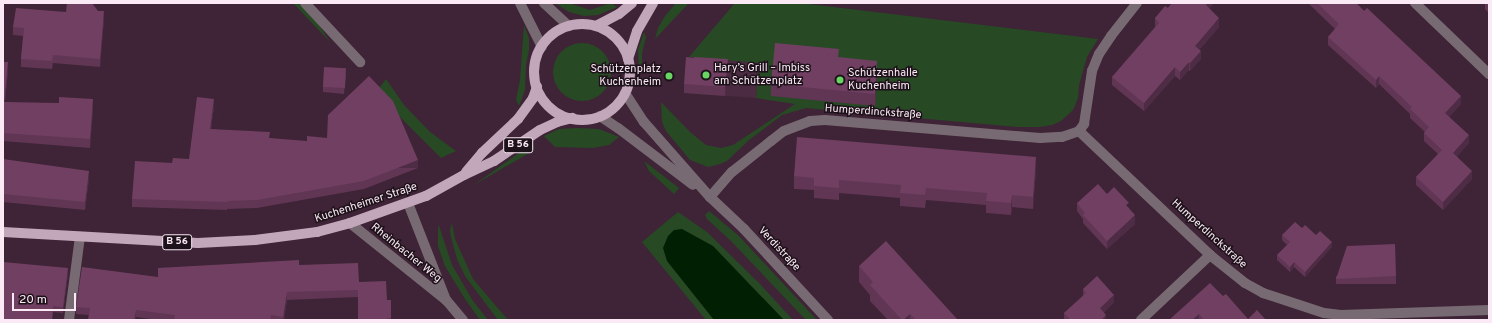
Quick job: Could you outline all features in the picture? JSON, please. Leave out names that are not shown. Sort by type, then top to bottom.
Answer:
[{"type":"main road","points":[[596,26],[619,14],[632,3]]},
{"type":"main road","points":[[628,59],[637,31],[653,3]]},
{"type":"main road","points":[[582,24],[596,26],[614,36],[623,46],[628,59],[630,73],[625,94],[612,109],[600,116],[586,119],[572,118],[559,113],[548,105],[537,87],[535,67],[542,47],[556,32],[569,26],[582,24]]},
{"type":"main road","name":"Kuchenheimer Straße","points":[[464,175],[482,153],[518,119],[533,98],[537,87]]},
{"type":"main road","name":"Kuchenheimer Straße","points":[[3,232],[146,241],[230,242],[283,238],[317,232],[408,204],[494,161],[540,130],[557,122],[572,118]]},
{"type":"street","points":[[305,3],[360,62]]},
{"type":"street","points":[[520,3],[542,47]]},
{"type":"street","points":[[544,3],[569,26]]},
{"type":"street","points":[[1079,131],[1084,124],[1092,71],[1099,54],[1137,3]]},
{"type":"street","points":[[1415,3],[1489,74]]},
{"type":"street","name":"Verdistraße","points":[[625,94],[644,122],[710,197],[744,229],[828,320]]},
{"type":"street","name":"Verdistraße","points":[[600,116],[710,197]]},
{"type":"street","name":"Humperdinckstraße","points":[[710,197],[732,172],[771,140],[784,131],[810,121],[825,120],[1040,138],[1062,137],[1079,131],[1210,255],[1245,283],[1263,293],[1324,314],[1366,316],[1489,310]]},
{"type":"street","name":"Rheinbacher Weg","points":[[408,204],[447,302]]},
{"type":"street","name":"Rheinbacher Weg","points":[[350,223],[447,302],[462,320]]},
{"type":"street","points":[[69,320],[80,237]]},
{"type":"street","points":[[1141,320],[1190,276],[1210,255]]},
{"type":"shaded area","points":[[293,3],[299,3],[319,25],[330,42]]},
{"type":"shaded area","points":[[555,3],[569,3],[590,10],[611,3],[617,7],[598,15],[584,16],[569,12]]},
{"type":"shaded area","points":[[676,3],[689,3],[655,39],[658,28],[665,16]]},
{"type":"shaded area","points":[[735,3],[800,3],[1098,39],[1087,57],[1079,85],[1078,98],[1073,110],[1061,121],[1052,125],[1039,127],[1017,127],[806,108],[782,115],[749,140],[727,161],[708,167],[690,160],[666,131],[662,122],[661,102],[690,132],[706,145],[721,148],[733,145],[795,104],[756,98],[759,63],[689,57]]},
{"type":"shaded area","points":[[524,25],[529,38],[529,50],[526,65],[525,90],[519,106],[516,100],[520,80]]},
{"type":"shaded area","points":[[644,32],[646,37],[642,53],[642,63],[639,67],[638,50]]},
{"type":"shaded area","points":[[576,43],[588,43],[603,51],[611,66],[611,78],[603,93],[588,101],[576,101],[561,93],[553,78],[553,66],[561,51]]},
{"type":"shaded area","points":[[689,57],[759,63],[756,98],[684,93],[686,66],[688,66]]},
{"type":"shaded area","points":[[386,79],[404,105],[430,132],[456,151],[441,158],[394,111],[373,84],[380,87]]},
{"type":"shaded area","points":[[559,129],[599,129],[619,137],[609,145],[593,148],[555,147],[544,136]]},
{"type":"shaded area","points":[[533,143],[534,149],[529,153],[474,185]]},
{"type":"shaded area","points":[[644,161],[679,188],[674,194],[649,171]]},
{"type":"shaded area","points":[[709,211],[739,236],[817,320],[806,320],[730,240],[707,219],[705,215]]},
{"type":"shaded area","points":[[678,212],[707,232],[760,284],[793,320],[706,320],[642,242]]},
{"type":"shaded area","points":[[452,223],[455,239],[473,279],[508,320],[498,320],[465,276],[457,259],[451,237],[450,230]]},
{"type":"shaded area","points":[[439,226],[452,265],[473,301],[488,320],[480,320],[445,266],[438,246]]},
{"type":"shaded area","points":[[682,229],[713,246],[784,320],[714,320],[667,261],[663,248],[668,236],[674,230]]},
{"type":"building","points":[[67,3],[92,3],[98,11],[104,11],[100,59],[53,55],[52,61],[21,59],[24,28],[13,27],[16,8],[66,12]]},
{"type":"building","points":[[1172,3],[1207,3],[1206,5],[1219,18],[1195,46],[1201,51],[1180,72],[1175,67],[1144,103],[1112,77],[1159,23],[1155,18],[1165,6],[1168,8]]},
{"type":"building","points":[[1317,3],[1356,3],[1364,11],[1367,8],[1461,96],[1445,113],[1469,135],[1453,153],[1472,171],[1443,202],[1416,177],[1442,150],[1424,133],[1429,127],[1410,109],[1412,107],[1379,76],[1376,80],[1328,37],[1339,24]]},
{"type":"building","points":[[775,43],[839,49],[838,57],[877,61],[875,94],[771,84]]},
{"type":"building","name":"Hary’s Grill – Imbiss am Schützenplatz","points":[[686,57],[728,59],[725,87],[684,84]]},
{"type":"building","points":[[3,62],[8,62],[4,102],[59,103],[59,97],[93,99],[90,139],[3,133]]},
{"type":"building","points":[[324,67],[346,68],[345,88],[323,87]]},
{"type":"building","points":[[369,76],[393,101],[418,160],[364,181],[257,200],[227,202],[132,199],[135,161],[172,163],[173,158],[189,159],[197,97],[214,99],[210,129],[270,132],[269,138],[307,141],[307,136],[327,138],[328,115]]},
{"type":"building","points":[[797,137],[1036,157],[1033,197],[1012,195],[1011,203],[986,201],[987,193],[926,188],[925,195],[900,193],[901,185],[839,180],[839,188],[814,186],[814,178],[794,176]]},
{"type":"building","points":[[3,159],[89,171],[85,202],[3,194]]},
{"type":"building","points":[[1098,184],[1107,194],[1114,187],[1129,203],[1126,205],[1135,215],[1107,241],[1083,215],[1085,213],[1077,203]]},
{"type":"building","points":[[1295,222],[1302,228],[1305,225],[1316,235],[1320,231],[1332,242],[1305,272],[1294,262],[1290,267],[1277,255],[1290,242],[1282,235]]},
{"type":"building","points":[[886,241],[958,320],[916,320],[910,314],[902,320],[870,285],[873,282],[859,266]]},
{"type":"building","points":[[1395,244],[1396,276],[1336,279],[1347,246]]},
{"type":"building","points":[[299,260],[299,265],[358,263],[359,282],[386,281],[387,300],[391,300],[391,318],[387,318],[387,320],[358,320],[358,290],[287,292],[283,317],[271,315],[270,320],[174,320],[175,315],[136,310],[134,320],[88,320],[90,308],[76,307],[82,267],[158,277],[158,268]]},
{"type":"building","points":[[3,262],[68,268],[63,307],[53,306],[52,320],[3,320]]},
{"type":"building","points":[[1097,276],[1114,295],[1100,308],[1106,315],[1101,320],[1071,320],[1064,313],[1086,293],[1083,289]]},
{"type":"building","points":[[1210,283],[1223,296],[1226,294],[1248,319],[1257,310],[1266,320],[1204,320],[1199,314],[1192,320],[1169,320]]},
{"type":"place","name":"Hary’s Grill – Imbiss am Schützenplatz","points":[[706,75]]},
{"type":"place","name":"Schützenplatz Kuchenheim","points":[[669,76]]},
{"type":"place","name":"Schützenhalle Kuchenheim","points":[[840,80]]}]
